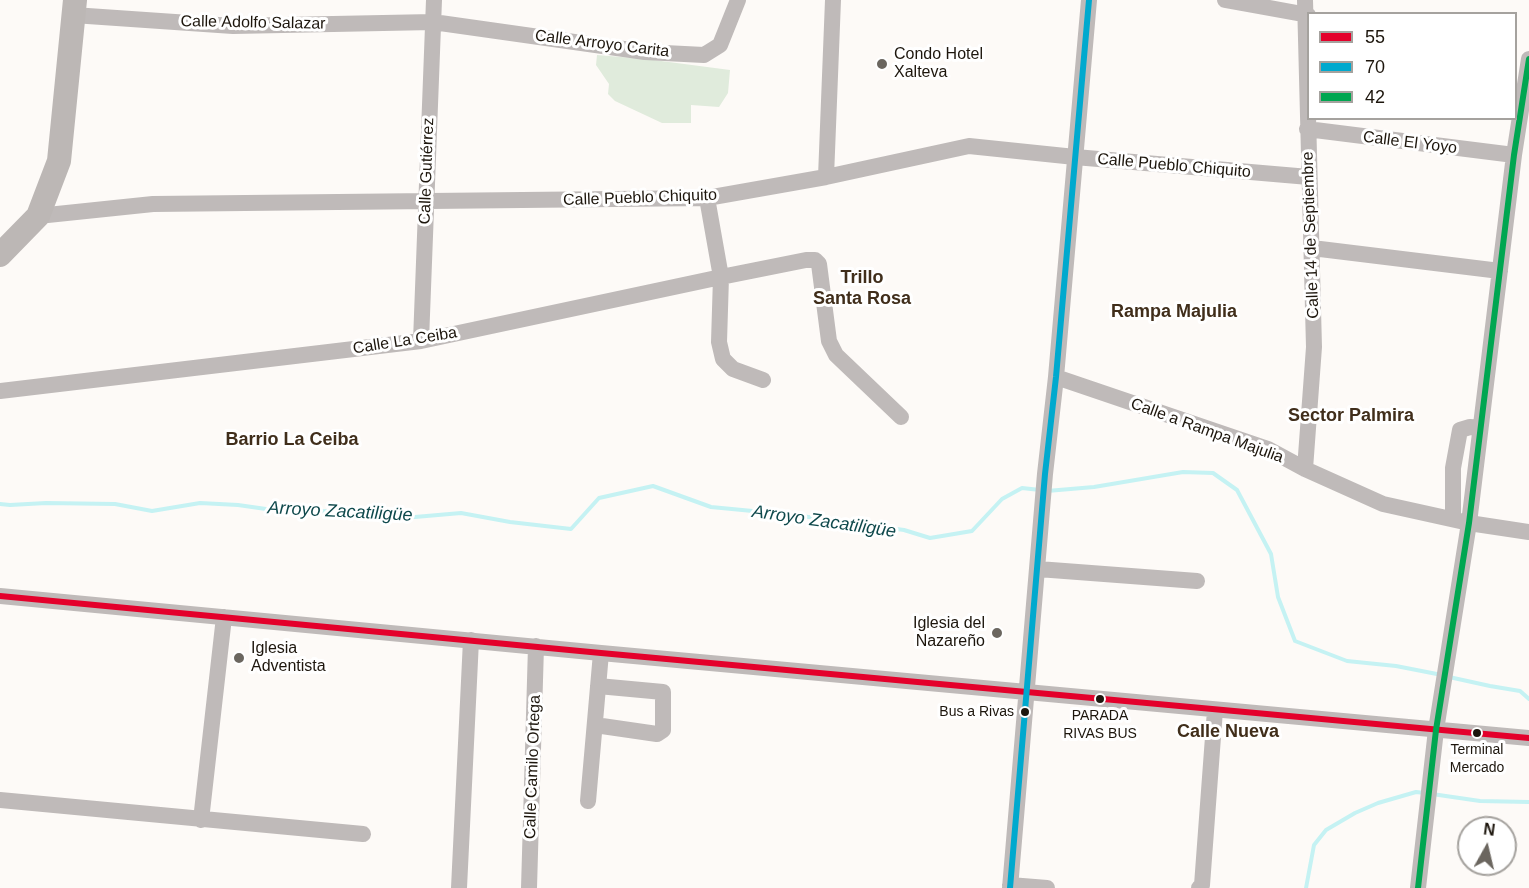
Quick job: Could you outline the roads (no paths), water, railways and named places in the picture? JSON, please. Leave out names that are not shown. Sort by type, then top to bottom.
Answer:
[{"type":"highway","points":[[0,255],[38,216],[59,161],[74,7]]},
{"type":"street","name":"Calle Gutiérrez","points":[[421,341],[434,0]]},
{"type":"street","name":"Calle Arroyo Carita","points":[[433,22],[645,52],[704,55],[720,45],[738,0]]},
{"type":"street","points":[[826,177],[833,0]]},
{"type":"street","points":[[1047,888],[1010,886],[1089,0]]},
{"type":"street","points":[[1225,0],[1306,10]]},
{"type":"street","name":"Calle Adolfo Salazar","points":[[74,7],[233,26],[433,22]]},
{"type":"street","name":"Calle 14 de Septiembre","points":[[1305,469],[1314,347],[1307,129],[1306,10]]},
{"type":"street","points":[[1418,888],[1436,730],[1447,659],[1461,521],[1480,428],[1514,155],[1529,61]]},
{"type":"street","name":"Calle El Yoyo","points":[[1307,129],[1514,155]]},
{"type":"street","name":"Calle Pueblo Chiquito","points":[[38,216],[153,204],[707,198],[826,177],[969,146],[1075,158],[1309,177]]},
{"type":"street","points":[[707,198],[721,277],[719,342],[723,359],[733,369],[763,381]]},
{"type":"street","points":[[1312,248],[1500,272]]},
{"type":"street","name":"Calle La Ceiba","points":[[0,392],[421,341],[721,277],[815,260],[819,264],[829,341],[836,355],[901,417]]},
{"type":"street","name":"Calle a Rampa Majulia","points":[[1056,377],[1268,449],[1305,469],[1383,504],[1461,521],[1529,532]]},
{"type":"street","points":[[1038,569],[1197,581]]},
{"type":"street","points":[[0,596],[1529,738]]},
{"type":"street","points":[[201,820],[224,617]]},
{"type":"street","points":[[459,888],[471,640]]},
{"type":"street","name":"Calle Camilo Ortega","points":[[529,888],[536,646]]},
{"type":"street","points":[[588,801],[601,653]]},
{"type":"street","points":[[595,725],[657,734],[663,730],[663,692],[598,686]]},
{"type":"street","points":[[1199,888],[1202,885],[1215,710]]},
{"type":"street","points":[[0,800],[363,834]]},
{"type":"waterway","name":"Arroyo Zacatiligüe","points":[[1047,491],[1094,487],[1183,472],[1213,473],[1237,490],[1271,554],[1278,597],[1295,641],[1347,661],[1396,666],[1442,675]]},
{"type":"waterway","name":"Arroyo Zacatiligüe","points":[[0,504],[115,504],[152,511],[200,503],[238,505],[287,512],[333,511],[392,519],[461,513],[510,522],[571,529],[599,498],[653,486],[711,507],[794,515],[904,530],[930,538],[972,531],[1002,499],[1022,488],[1040,490]]},
{"type":"waterway","name":"Arroyo Zacatiligüe","points":[[1449,677],[1520,691],[1529,699]]},
{"type":"waterway","points":[[1306,888],[1314,845],[1326,830],[1378,803],[1416,792],[1425,793]]},
{"type":"waterway","points":[[1432,794],[1480,801],[1529,802]]},
{"type":"place","name":"Condo Hotel Xalteva","points":[[882,64]]},
{"type":"place","name":"Iglesia del Nazareño","points":[[997,633]]},
{"type":"place","name":"Iglesia Adventista","points":[[239,658]]},
{"type":"place","name":"PARADA RIVAS BUS","points":[[1100,699]]},
{"type":"place","name":"Bus a Rivas","points":[[1025,712]]},
{"type":"place","name":"Terminal Mercado","points":[[1477,733]]},
{"type":"district","name":"Trillo Santa Rosa","points":[[862,288]]},
{"type":"district","name":"Rampa Majulia","points":[[1174,312]]},
{"type":"district","name":"Sector Palmira","points":[[1351,416]]},
{"type":"district","name":"Barrio La Ceiba","points":[[292,440]]},
{"type":"district","name":"Calle Nueva","points":[[1228,732]]}]
